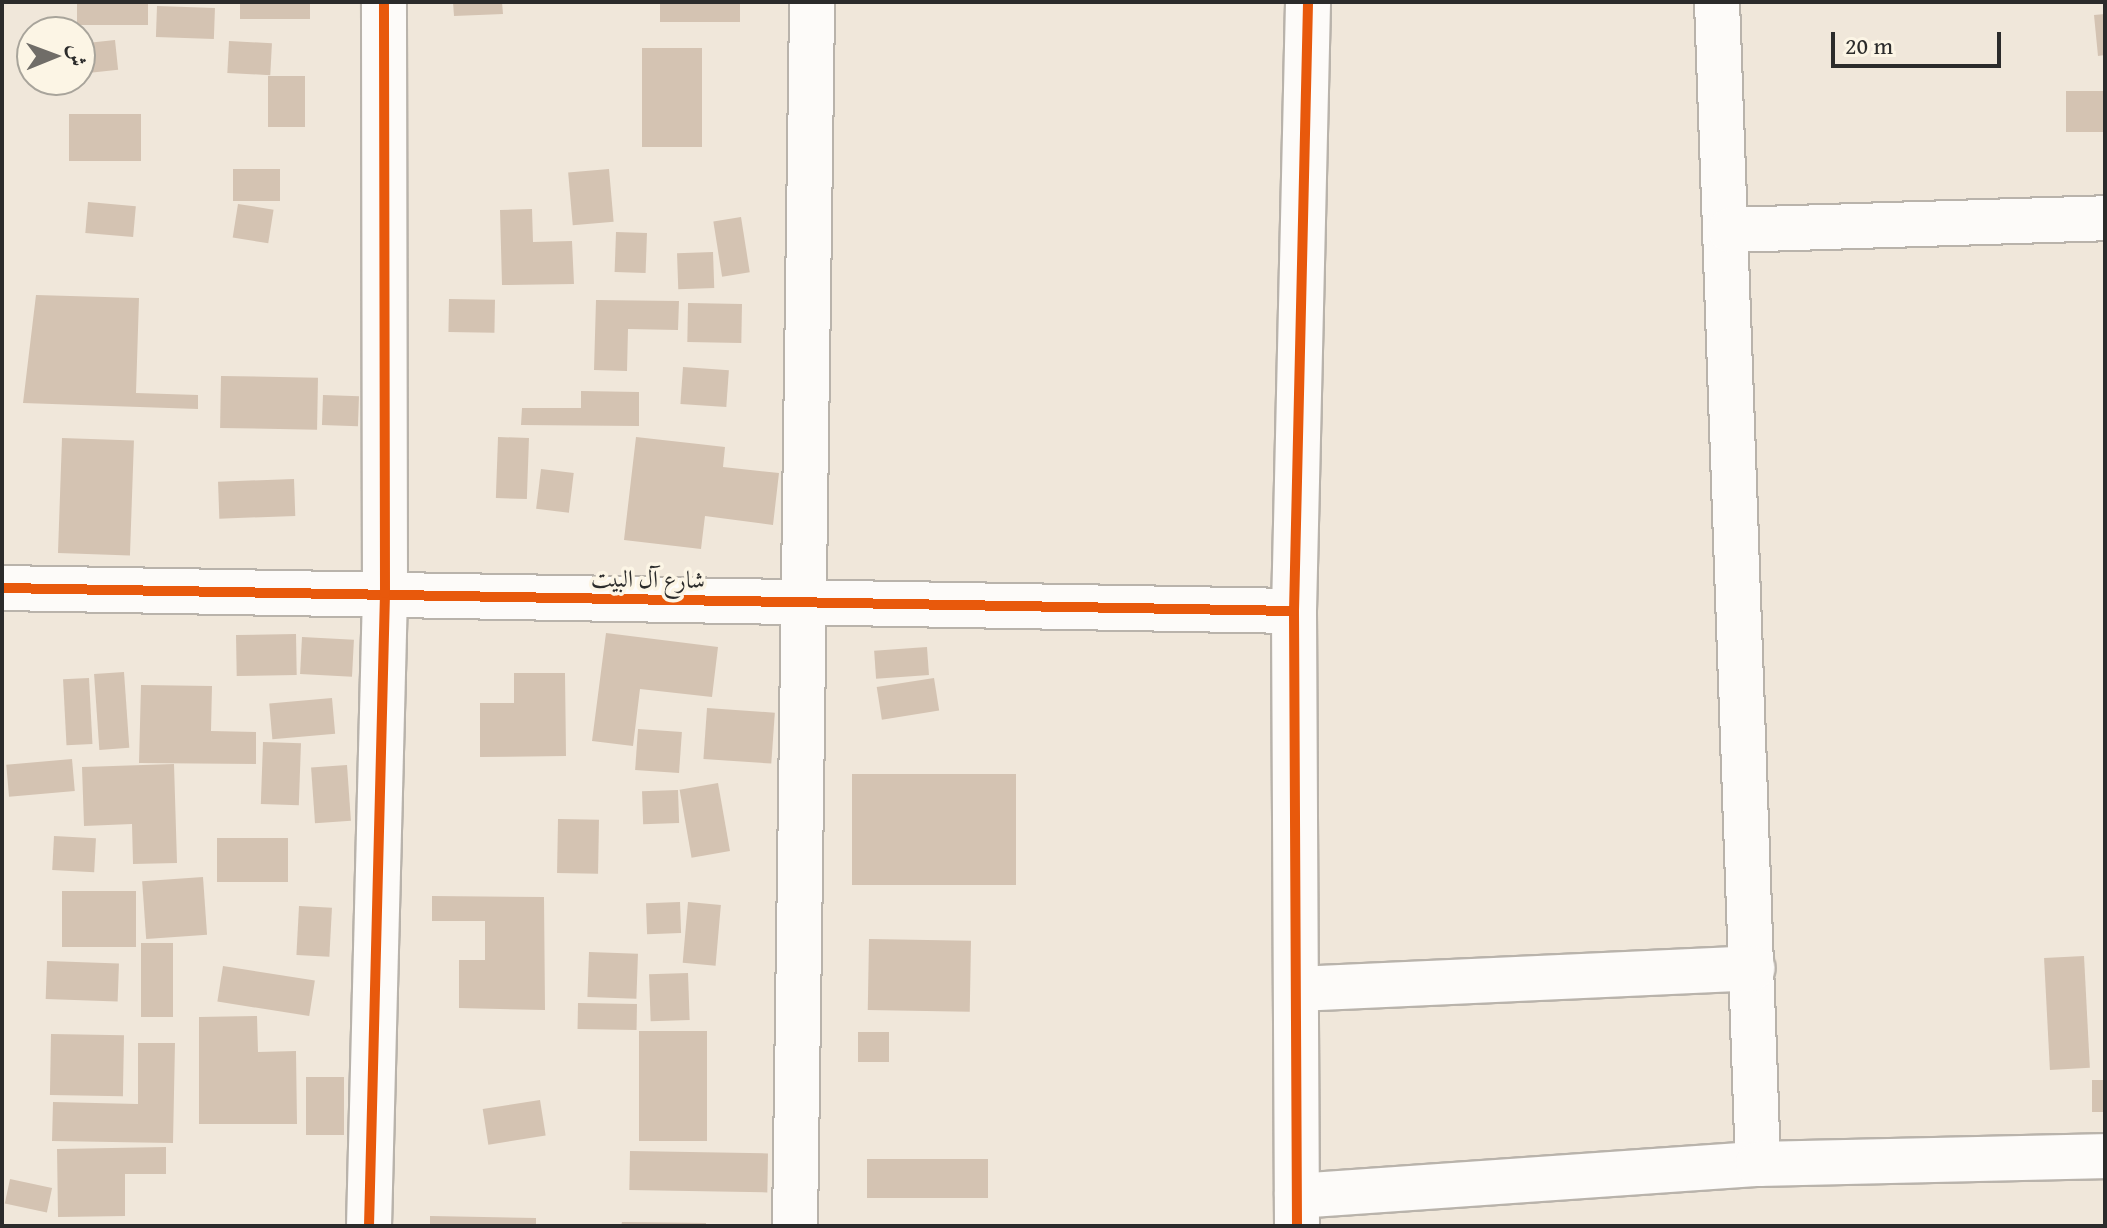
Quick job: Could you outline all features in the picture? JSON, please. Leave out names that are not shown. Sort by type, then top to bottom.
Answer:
[{"type":"street","points":[[369,1226],[385,593],[384,2]]},
{"type":"street","points":[[795,1226],[812,2]]},
{"type":"street","points":[[1308,2],[1294,611],[1297,1211],[1758,1164],[2105,1156]]},
{"type":"street","points":[[1717,2],[1730,230],[1758,1164]]},
{"type":"street","points":[[1730,230],[2105,218]]},
{"type":"street","name":"شارع آل البيت","points":[[2,588],[1294,611]]},
{"type":"street","points":[[1297,989],[1753,968]]},
{"type":"building","points":[[77,2],[148,2],[148,25],[96,25],[96,16],[77,16]]},
{"type":"building","points":[[240,2],[310,2],[310,19],[240,19]]},
{"type":"building","points":[[453,2],[502,2],[503,14],[454,16]]},
{"type":"building","points":[[660,2],[740,2],[740,22],[660,22]]},
{"type":"building","points":[[157,6],[215,8],[214,39],[156,37]]},
{"type":"building","points":[[2105,14],[2105,55],[2098,56],[2094,15]]},
{"type":"building","points":[[115,40],[118,70],[96,72],[96,42]]},
{"type":"building","points":[[229,41],[272,43],[270,75],[227,73]]},
{"type":"building","points":[[642,48],[702,48],[702,147],[642,147]]},
{"type":"building","points":[[268,76],[305,76],[305,127],[268,127]]},
{"type":"building","points":[[2066,91],[2105,91],[2105,132],[2066,132]]},
{"type":"building","points":[[69,114],[141,114],[141,161],[69,161]]},
{"type":"building","points":[[233,169],[280,169],[280,201],[233,201]]},
{"type":"building","points":[[609,169],[614,222],[573,225],[568,173]]},
{"type":"building","points":[[88,202],[136,206],[133,237],[85,233]]},
{"type":"building","points":[[238,204],[274,210],[268,243],[233,238]]},
{"type":"building","points":[[532,209],[533,242],[572,241],[574,284],[502,285],[500,210]]},
{"type":"building","points":[[741,217],[750,272],[722,277],[713,221]]},
{"type":"building","points":[[616,232],[647,233],[646,273],[615,272]]},
{"type":"building","points":[[713,252],[714,288],[678,289],[677,253]]},
{"type":"building","points":[[36,295],[139,298],[136,393],[198,395],[198,409],[23,403]]},
{"type":"building","points":[[449,299],[495,300],[494,333],[448,332]]},
{"type":"building","points":[[596,300],[679,301],[678,330],[628,329],[627,371],[594,370]]},
{"type":"building","points":[[688,303],[742,304],[741,343],[687,342]]},
{"type":"building","points":[[683,367],[729,370],[726,407],[680,404]]},
{"type":"building","points":[[221,376],[318,378],[317,430],[220,428]]},
{"type":"building","points":[[581,391],[639,392],[639,426],[521,425],[522,408],[581,408]]},
{"type":"building","points":[[323,395],[359,396],[358,426],[322,425]]},
{"type":"building","points":[[498,437],[529,438],[527,499],[496,498]]},
{"type":"building","points":[[636,437],[725,447],[723,467],[779,473],[773,525],[705,516],[701,549],[624,540]]},
{"type":"building","points":[[62,438],[134,441],[130,555],[58,553]]},
{"type":"building","points":[[541,469],[574,473],[569,513],[536,509]]},
{"type":"building","points":[[294,479],[295,516],[219,519],[218,482]]},
{"type":"building","points":[[606,633],[718,647],[712,697],[640,689],[633,746],[592,741]]},
{"type":"building","points":[[296,634],[297,675],[237,676],[236,635]]},
{"type":"building","points":[[302,637],[354,640],[352,677],[300,674]]},
{"type":"building","points":[[927,647],[929,675],[876,679],[874,651]]},
{"type":"building","points":[[124,672],[129,748],[99,750],[94,674]]},
{"type":"building","points":[[514,673],[565,673],[566,756],[480,757],[480,703],[514,703]]},
{"type":"building","points":[[89,678],[92,744],[66,745],[63,679]]},
{"type":"building","points":[[934,678],[939,711],[882,720],[877,687]]},
{"type":"building","points":[[141,685],[212,686],[211,731],[256,732],[256,764],[139,763]]},
{"type":"building","points":[[332,698],[335,734],[272,739],[269,703]]},
{"type":"building","points":[[707,708],[775,713],[771,764],[703,759]]},
{"type":"building","points":[[638,729],[682,732],[679,773],[635,770]]},
{"type":"building","points":[[263,742],[301,743],[299,805],[261,804]]},
{"type":"building","points":[[72,759],[75,791],[9,797],[6,765]]},
{"type":"building","points":[[174,764],[177,863],[133,864],[132,824],[84,826],[82,767]]},
{"type":"building","points":[[347,765],[351,821],[315,823],[311,768]]},
{"type":"building","points":[[852,774],[1016,774],[1016,885],[852,885]]},
{"type":"building","points":[[718,783],[730,851],[692,858],[680,790]]},
{"type":"building","points":[[678,790],[679,823],[643,824],[642,791]]},
{"type":"building","points":[[558,819],[599,820],[598,874],[557,873]]},
{"type":"building","points":[[54,836],[96,838],[94,872],[52,870]]},
{"type":"building","points":[[217,838],[288,838],[288,882],[217,882]]},
{"type":"building","points":[[203,877],[207,935],[146,939],[142,881]]},
{"type":"building","points":[[62,891],[136,891],[136,947],[62,947]]},
{"type":"building","points":[[432,896],[544,897],[545,1010],[459,1008],[459,960],[485,960],[485,921],[432,921]]},
{"type":"building","points":[[680,902],[681,933],[647,934],[646,903]]},
{"type":"building","points":[[688,902],[721,905],[716,966],[683,963]]},
{"type":"building","points":[[299,906],[332,908],[329,957],[296,955]]},
{"type":"building","points":[[869,939],[971,941],[970,1012],[868,1010]]},
{"type":"building","points":[[141,943],[173,943],[173,1017],[141,1017]]},
{"type":"building","points":[[589,952],[638,954],[636,999],[587,997]]},
{"type":"building","points":[[2084,956],[2090,1068],[2050,1070],[2044,958]]},
{"type":"building","points":[[47,961],[119,964],[118,1001],[46,999]]},
{"type":"building","points":[[223,966],[315,981],[309,1016],[217,1002]]},
{"type":"building","points":[[688,973],[690,1020],[651,1021],[649,974]]},
{"type":"building","points":[[578,1003],[637,1004],[637,1030],[578,1029]]},
{"type":"building","points":[[257,1016],[258,1052],[296,1051],[297,1124],[199,1124],[199,1017]]},
{"type":"building","points":[[639,1031],[707,1031],[707,1141],[639,1141]]},
{"type":"building","points":[[858,1032],[889,1032],[889,1062],[858,1062]]},
{"type":"building","points":[[51,1034],[124,1035],[123,1096],[50,1095]]},
{"type":"building","points":[[138,1043],[175,1043],[173,1143],[52,1141],[53,1102],[138,1104]]},
{"type":"building","points":[[306,1077],[344,1077],[344,1135],[306,1135]]},
{"type":"building","points":[[2092,1080],[2105,1080],[2105,1112],[2092,1112]]},
{"type":"building","points":[[540,1100],[546,1136],[488,1145],[483,1109]]},
{"type":"building","points":[[166,1147],[166,1174],[125,1174],[125,1216],[58,1217],[57,1149]]},
{"type":"building","points":[[630,1151],[768,1153],[767,1192],[629,1190]]},
{"type":"building","points":[[867,1159],[988,1159],[988,1198],[867,1198]]},
{"type":"building","points":[[10,1179],[52,1188],[47,1212],[5,1203]]},
{"type":"building","points":[[430,1216],[536,1218],[536,1226],[430,1226]]},
{"type":"building","points":[[622,1222],[706,1223],[706,1226],[621,1226]]},
{"type":"cycle path","points":[[369,1226],[385,593],[384,2]]},
{"type":"cycle path","points":[[1297,1226],[1294,611],[1308,2]]},
{"type":"cycle path","points":[[2,588],[1294,611]]}]
